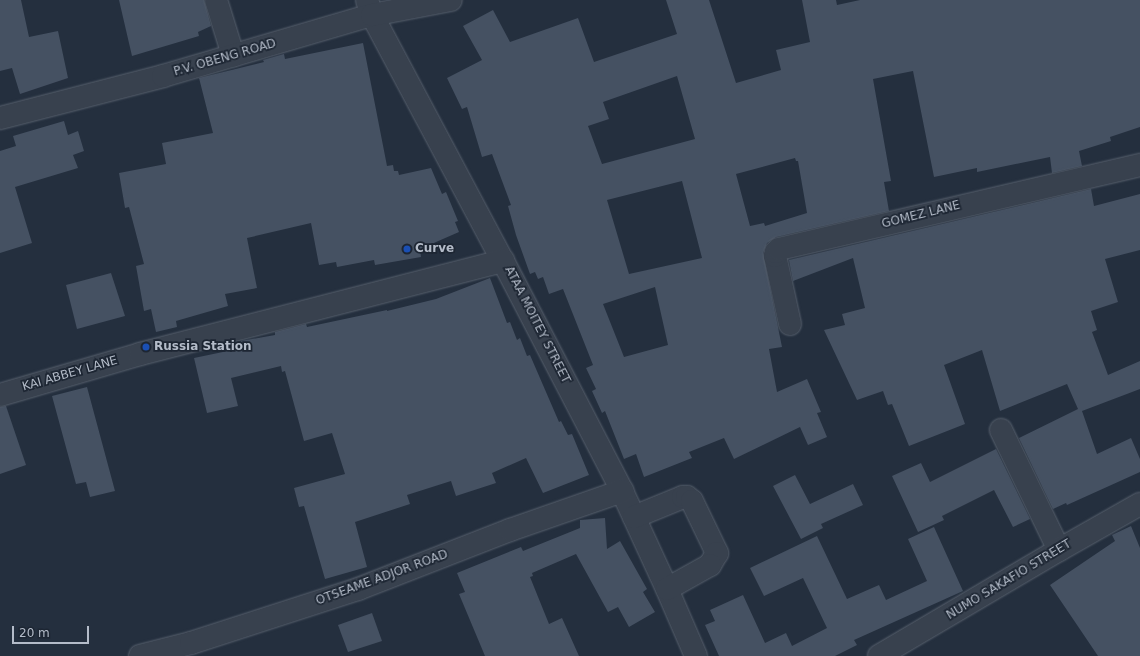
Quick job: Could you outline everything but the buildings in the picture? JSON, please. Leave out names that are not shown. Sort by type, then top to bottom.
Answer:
[{"type":"street","points":[[216,0],[233,55]]},
{"type":"street","name":"P.V. OBENG ROAD","points":[[0,118],[163,76],[233,55],[370,8],[451,0]]},
{"type":"street","name":"ATAA MOITEY STREET","points":[[370,8],[622,490],[696,656]]},
{"type":"street","name":"GOMEZ LANE","points":[[790,324],[775,256],[779,249],[1140,165]]},
{"type":"street","name":"KAI ABBEY LANE","points":[[0,395],[140,354],[503,261]]},
{"type":"street","points":[[1001,430],[1059,550]]},
{"type":"street","name":"OTSEAME ADJOR ROAD","points":[[140,656],[191,643],[358,590],[510,530],[622,490]]},
{"type":"street","points":[[634,517],[683,497],[688,497],[692,500],[718,553],[710,565],[667,589]]},
{"type":"street","name":"NUMO SAKAFIO STREET","points":[[879,656],[1140,504]]},
{"type":"place","name":"Curve","points":[[407,249]]},
{"type":"place","name":"Russia Station","points":[[146,347]]}]
